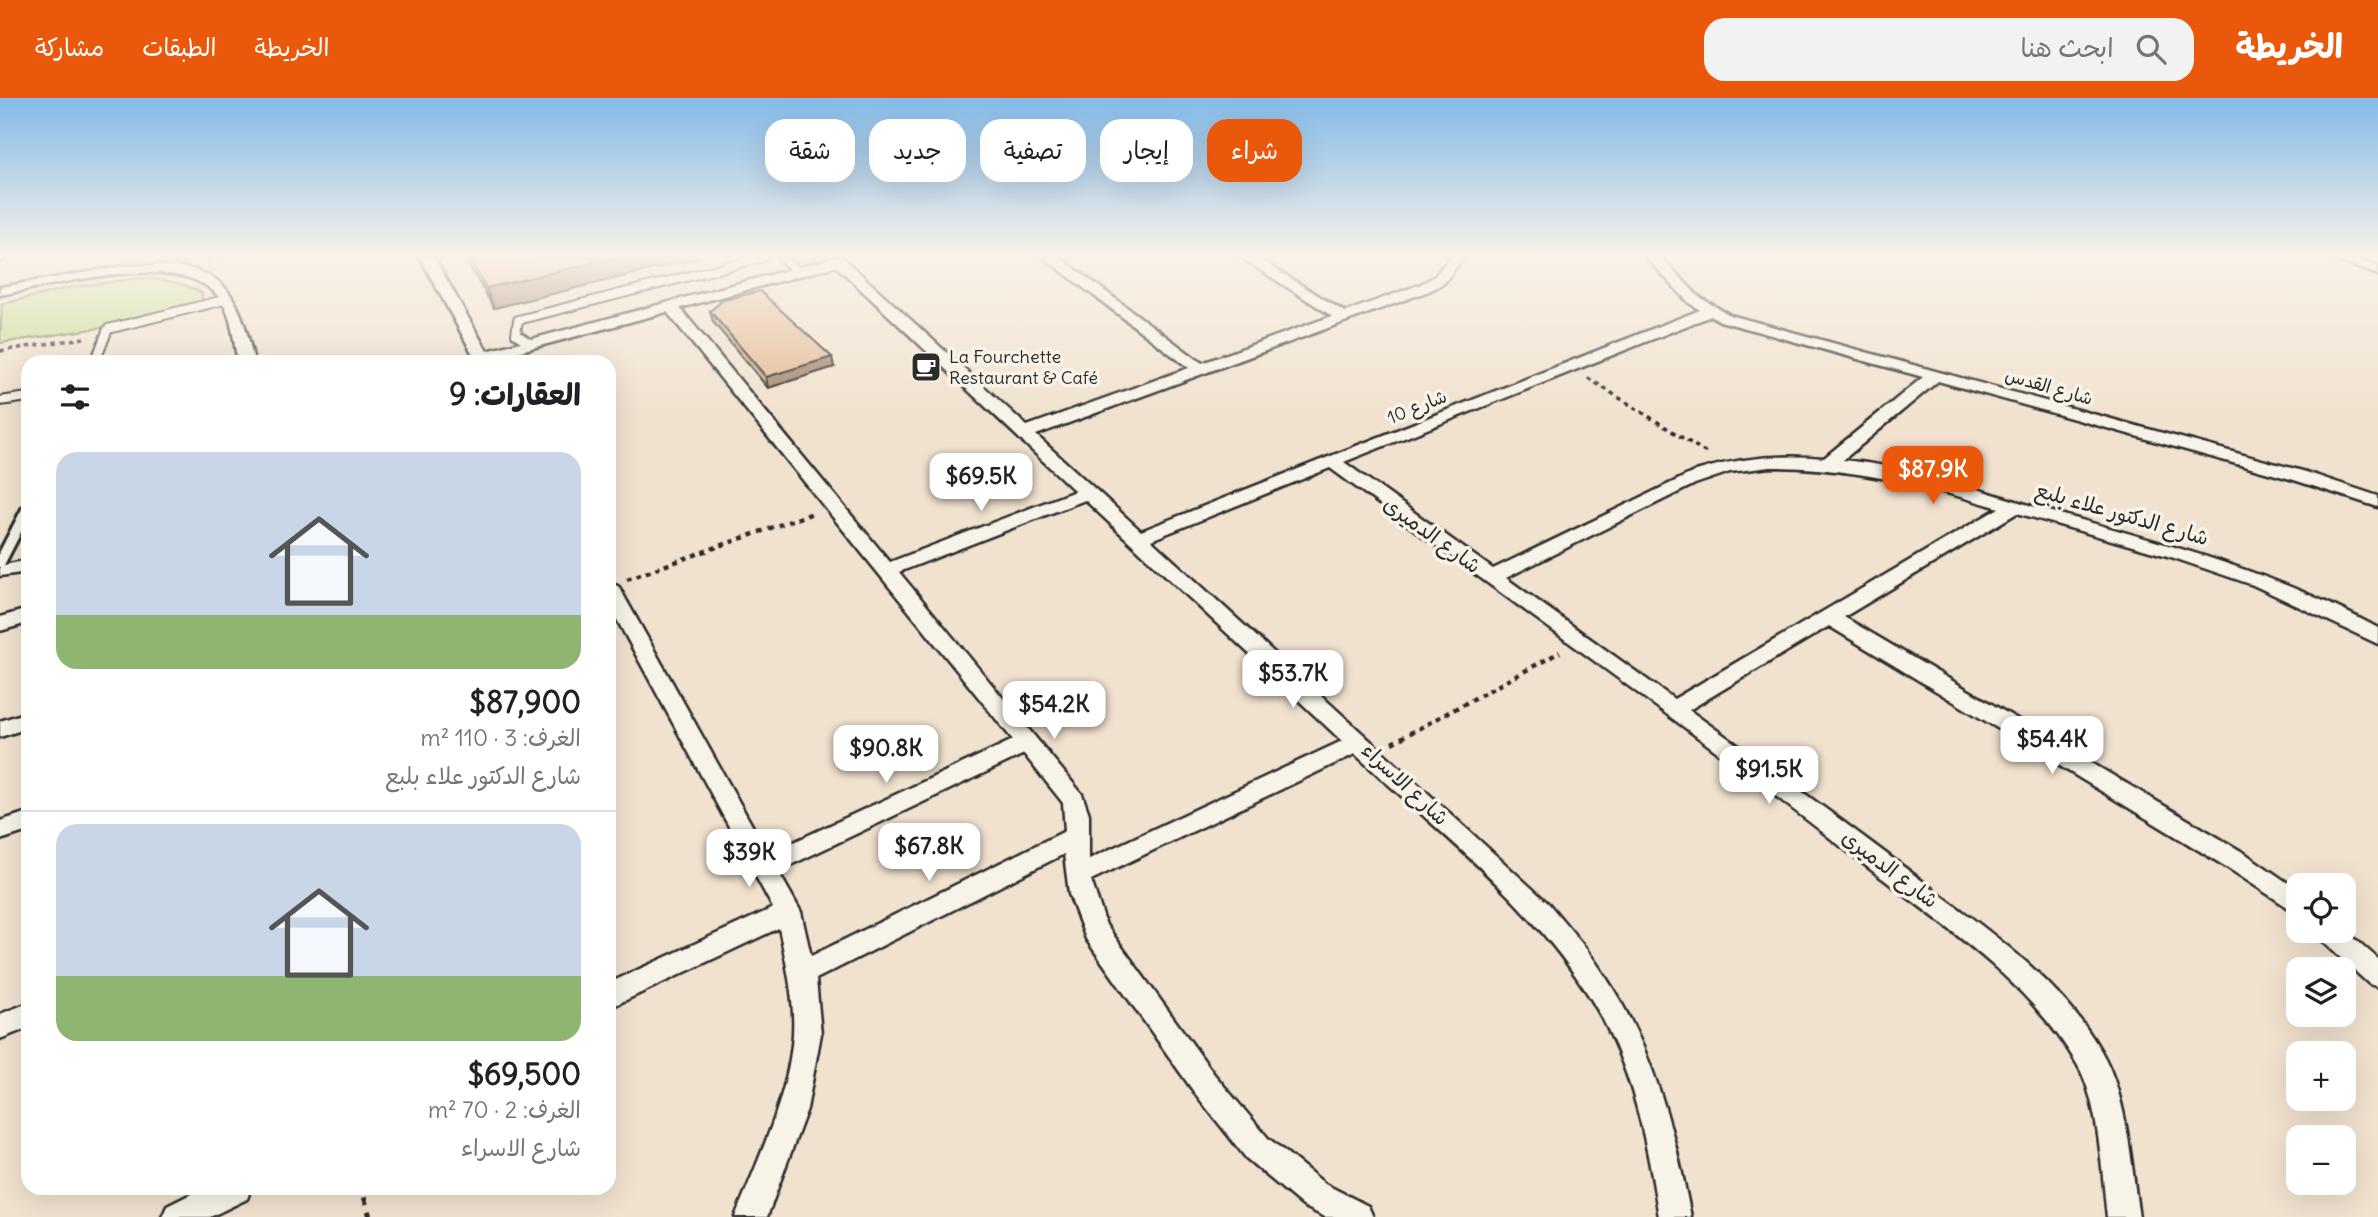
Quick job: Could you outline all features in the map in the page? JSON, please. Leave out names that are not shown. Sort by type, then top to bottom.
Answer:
[{"type":"street","points":[[231,309],[244,355]]},
{"type":"street","points":[[456,309],[481,355]]},
{"type":"street","points":[[499,355],[663,309]]},
{"type":"street","points":[[673,309],[1074,800],[1080,817],[1077,876],[1084,904],[1112,957],[1248,1137],[1314,1195],[1357,1217]]},
{"type":"street","name":"شارع الاسراء","points":[[891,309],[1540,911],[1596,985],[1641,1072],[1664,1153],[1675,1217]]},
{"type":"street","points":[[1120,309],[1202,370]]},
{"type":"street","points":[[1331,309],[1345,318]]},
{"type":"street","points":[[1025,433],[1368,309]]},
{"type":"street","name":"شارع القدس","points":[[1707,309],[1746,324],[2300,476],[2378,502]]},
{"type":"street","name":"شارع 10","points":[[1139,538],[1710,311]]},
{"type":"street","points":[[1828,464],[1936,375]]},
{"type":"street","name":"شارع الدميرى","points":[[1331,461],[1946,911],[2016,968],[2057,1013],[2091,1060],[2109,1116],[2123,1217]]},
{"type":"street","name":"شارع الدكتور علاء بلبع","points":[[1491,578],[1679,484],[1729,467],[1776,462],[1828,464],[1897,475],[2209,561],[2286,590],[2378,637]]},
{"type":"street","points":[[887,570],[1089,492]]},
{"type":"street","points":[[1672,710],[2014,507]]},
{"type":"street","points":[[2,568],[21,567]]},
{"type":"street","points":[[616,586],[788,912],[802,973],[807,1034],[792,1110],[751,1217]]},
{"type":"street","points":[[0,624],[21,617]]},
{"type":"street","points":[[1829,617],[2225,854],[2286,896]]},
{"type":"street","points":[[0,729],[21,722]]},
{"type":"street","points":[[763,867],[1027,743]]},
{"type":"street","points":[[1077,876],[1366,748]]},
{"type":"street","points":[[0,831],[21,824]]},
{"type":"street","points":[[802,973],[1077,836]]},
{"type":"street","points":[[616,993],[788,912]]},
{"type":"street","points":[[2342,943],[2378,976]]},
{"type":"street","points":[[0,1027],[21,1018]]},
{"type":"street","points":[[178,1217],[222,1195]]},
{"type":"lane","points":[[99,355],[108,330],[188,309]]},
{"type":"lane","points":[[531,344],[516,334],[518,320],[559,309]]},
{"type":"lane","points":[[0,401],[21,398]]},
{"type":"lane","points":[[2,568],[21,524]]},
{"type":"path","points":[[0,351],[84,338]]},
{"type":"path","points":[[1570,366],[1729,467]]},
{"type":"path","points":[[616,584],[834,505]]},
{"type":"path","points":[[1366,748],[1578,642]]},
{"type":"path","points":[[364,1195],[370,1217]]},
{"type":"green space","points":[[2,309],[192,309],[113,326],[0,343]]},
{"type":"building","points":[[780,309],[832,357],[766,377],[710,311]]},
{"type":"place","name":"La Fourchette Restaurant & Café","points":[[926,367]]}]
